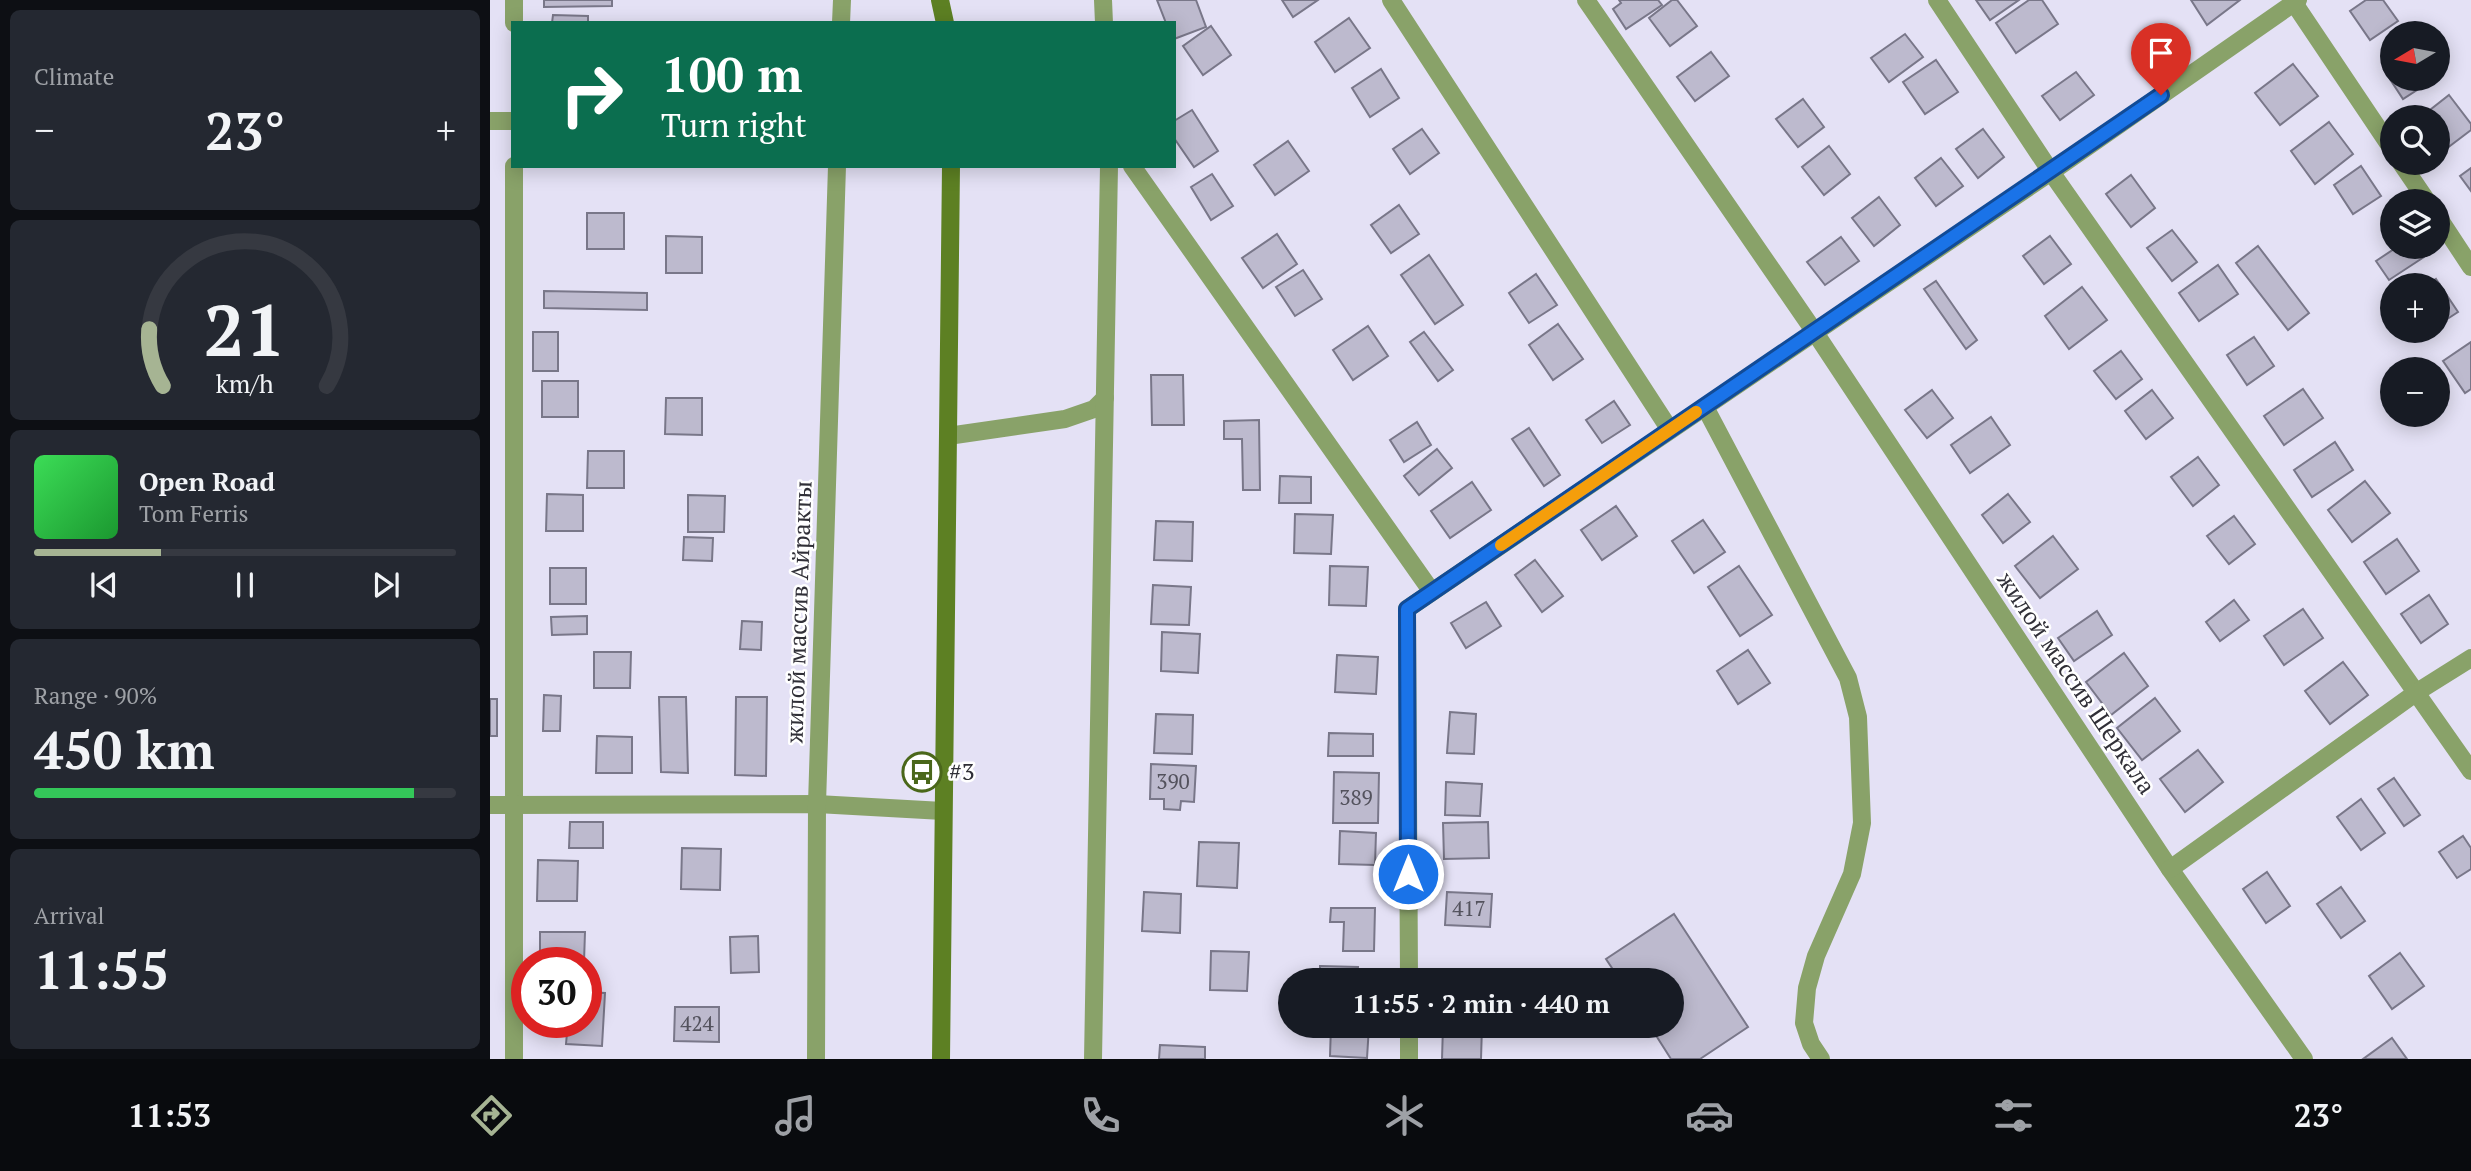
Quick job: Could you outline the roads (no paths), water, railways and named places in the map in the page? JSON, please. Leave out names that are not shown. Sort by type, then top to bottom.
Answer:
[{"type":"main road","points":[[940,0],[945,21]]},
{"type":"main road","points":[[942,1059],[951,168]]},
{"type":"street","points":[[514,0],[514,21]]},
{"type":"street","points":[[841,21],[842,0]]},
{"type":"street","points":[[1103,0],[1104,21]]},
{"type":"street","points":[[1391,0],[1670,430]]},
{"type":"street","name":"жилой массив Шеркала","points":[[1586,0],[1814,331],[2170,869],[2304,1059]]},
{"type":"street","points":[[1937,0],[2051,172],[2471,771]]},
{"type":"street","points":[[1409,968],[1407,609],[2051,172],[2295,1],[2380,131]]},
{"type":"street","points":[[490,121],[511,121]]},
{"type":"street","points":[[514,168],[514,1059]]},
{"type":"street","name":"жилой массив Айракты","points":[[816,1059],[817,804],[837,168]]},
{"type":"street","points":[[1093,1059],[1109,168]]},
{"type":"street","points":[[1133,168],[1432,592]]},
{"type":"street","points":[[2450,235],[2471,267]]},
{"type":"street","points":[[948,436],[1065,419],[1094,409],[1105,398]]},
{"type":"street","points":[[1705,407],[1848,678],[1857,717],[1862,823],[1852,874],[1816,956],[1807,988],[1804,1023],[1811,1044],[1821,1059]]},
{"type":"street","points":[[2170,869],[2417,692],[2471,658]]},
{"type":"street","points":[[490,805],[817,804],[943,811]]},
{"type":"street","points":[[1409,1038],[1409,1059]]},
{"type":"place","name":"#3","points":[[922,772]]}]
